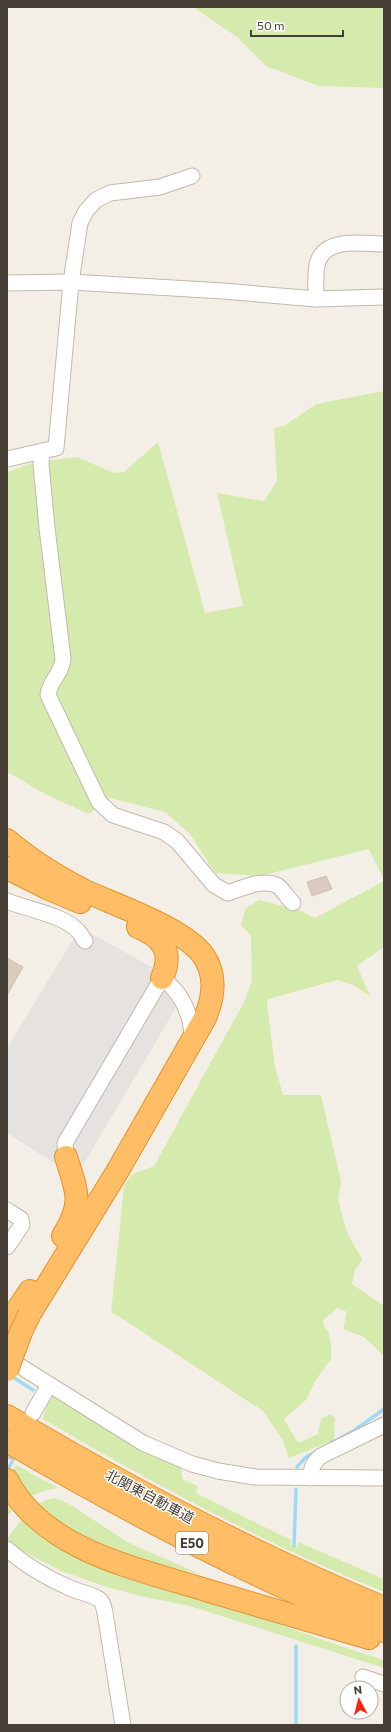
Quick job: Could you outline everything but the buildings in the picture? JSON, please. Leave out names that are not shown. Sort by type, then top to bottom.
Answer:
[{"type":"highway","points":[[7,840],[36,862],[58,876],[184,937],[203,955],[211,973],[213,992],[211,1005],[205,1018],[117,1172],[18,1317]]},
{"type":"highway","points":[[7,868],[47,888],[143,929],[156,937],[160,940],[165,949],[167,959],[166,968],[162,978]]},
{"type":"highway","points":[[7,1370],[21,1332],[18,1317],[76,1213],[76,1187],[66,1157]]},
{"type":"highway","name":"北関東自動車道","points":[[8,1417],[196,1520],[286,1565],[384,1608]]},
{"type":"highway","name":"北関東自動車道","points":[[7,1441],[187,1540],[255,1574],[384,1631]]},
{"type":"highway","points":[[7,1480],[19,1500],[38,1521],[63,1537],[113,1561],[258,1606],[384,1642]]},
{"type":"street","points":[[7,459],[56,448],[70,282],[80,223],[86,210],[96,200],[110,193],[160,187],[192,176]]},
{"type":"street","points":[[316,299],[317,265],[320,256],[325,250],[340,244],[384,244]]},
{"type":"street","points":[[7,283],[70,282],[316,299],[384,298]]},
{"type":"street","points":[[42,451],[41,464],[47,528],[63,658],[62,668],[49,686],[48,695],[98,802],[113,815],[164,832],[177,841],[214,885],[228,893],[250,886],[269,883],[278,887],[293,903]]},
{"type":"street","points":[[7,901],[40,911],[63,921],[78,930],[85,941]]},
{"type":"street","points":[[66,1157],[65,1143],[162,978],[173,986],[189,1014],[192,1027],[192,1041]]},
{"type":"street","points":[[7,1210],[21,1219],[22,1225],[7,1247]]},
{"type":"street","points":[[7,1358],[143,1443],[192,1464],[218,1471],[255,1477],[384,1478]]},
{"type":"street","points":[[33,1413],[49,1385]]},
{"type":"street","points":[[311,1478],[311,1468],[314,1462],[321,1456],[384,1425]]},
{"type":"street","points":[[7,1550],[29,1567],[76,1590],[98,1598],[101,1601],[105,1613],[123,1725]]},
{"type":"street","points":[[363,1677],[384,1684]]},
{"type":"green space","points":[[193,7],[384,7],[384,88],[319,86],[266,66],[237,37]]},
{"type":"green space","points":[[384,391],[384,880],[369,849],[260,876],[215,873],[190,834],[165,812],[110,798],[89,814],[47,795],[7,772],[7,472],[36,462],[77,457],[114,473],[124,472],[158,442],[205,613],[243,606],[217,493],[264,501],[277,481],[274,428],[284,426],[316,404]]},
{"type":"green space","points":[[384,881],[384,947],[357,966],[370,996],[353,985],[338,980],[268,999],[267,1004],[275,1066],[283,1095],[321,1095],[341,1181],[338,1200],[348,1235],[362,1260],[355,1270],[352,1284],[384,1306],[384,1356],[364,1337],[343,1329],[347,1312],[338,1308],[323,1320],[324,1327],[328,1330],[331,1344],[331,1359],[317,1378],[306,1400],[284,1419],[298,1443],[318,1434],[321,1419],[330,1414],[335,1418],[334,1440],[289,1458],[282,1439],[263,1411],[120,1317],[111,1313],[124,1186],[131,1175],[154,1166],[244,1002],[252,981],[251,936],[241,925],[245,909],[259,900],[299,910],[315,918]]},
{"type":"green space","points":[[52,1396],[144,1451],[181,1468],[182,1479],[198,1486],[196,1493],[291,1540],[291,1545],[297,1547],[298,1542],[384,1579],[384,1592],[296,1554],[210,1512],[126,1467],[43,1419],[47,1406],[44,1403],[49,1397]]},
{"type":"green space","points":[[16,1465],[58,1488],[30,1497],[7,1516],[7,1480]]},
{"type":"green space","points":[[55,1498],[71,1505],[127,1542],[202,1575],[164,1565],[156,1567],[115,1554],[41,1514],[28,1526],[44,1540],[63,1551],[84,1561],[107,1569],[195,1595],[384,1660],[384,1668],[190,1606],[140,1596],[110,1588],[61,1571],[11,1545],[7,1539],[28,1513],[40,1503]]},
{"type":"shaded area","points":[[90,933],[170,977],[181,999],[82,1167],[51,1161],[7,1133],[7,1048],[74,938]]},
{"type":"waterway","points":[[11,1376],[33,1390]]},
{"type":"waterway","points":[[331,1443],[355,1430],[384,1409]]},
{"type":"waterway","points":[[297,1467],[306,1457],[317,1451]]},
{"type":"waterway","points":[[7,1471],[12,1462]]},
{"type":"waterway","points":[[294,1546],[296,1489]]},
{"type":"waterway","points":[[296,1646],[296,1725]]},
{"type":"tunnel","points":[[7,1458],[19,1438]]}]
